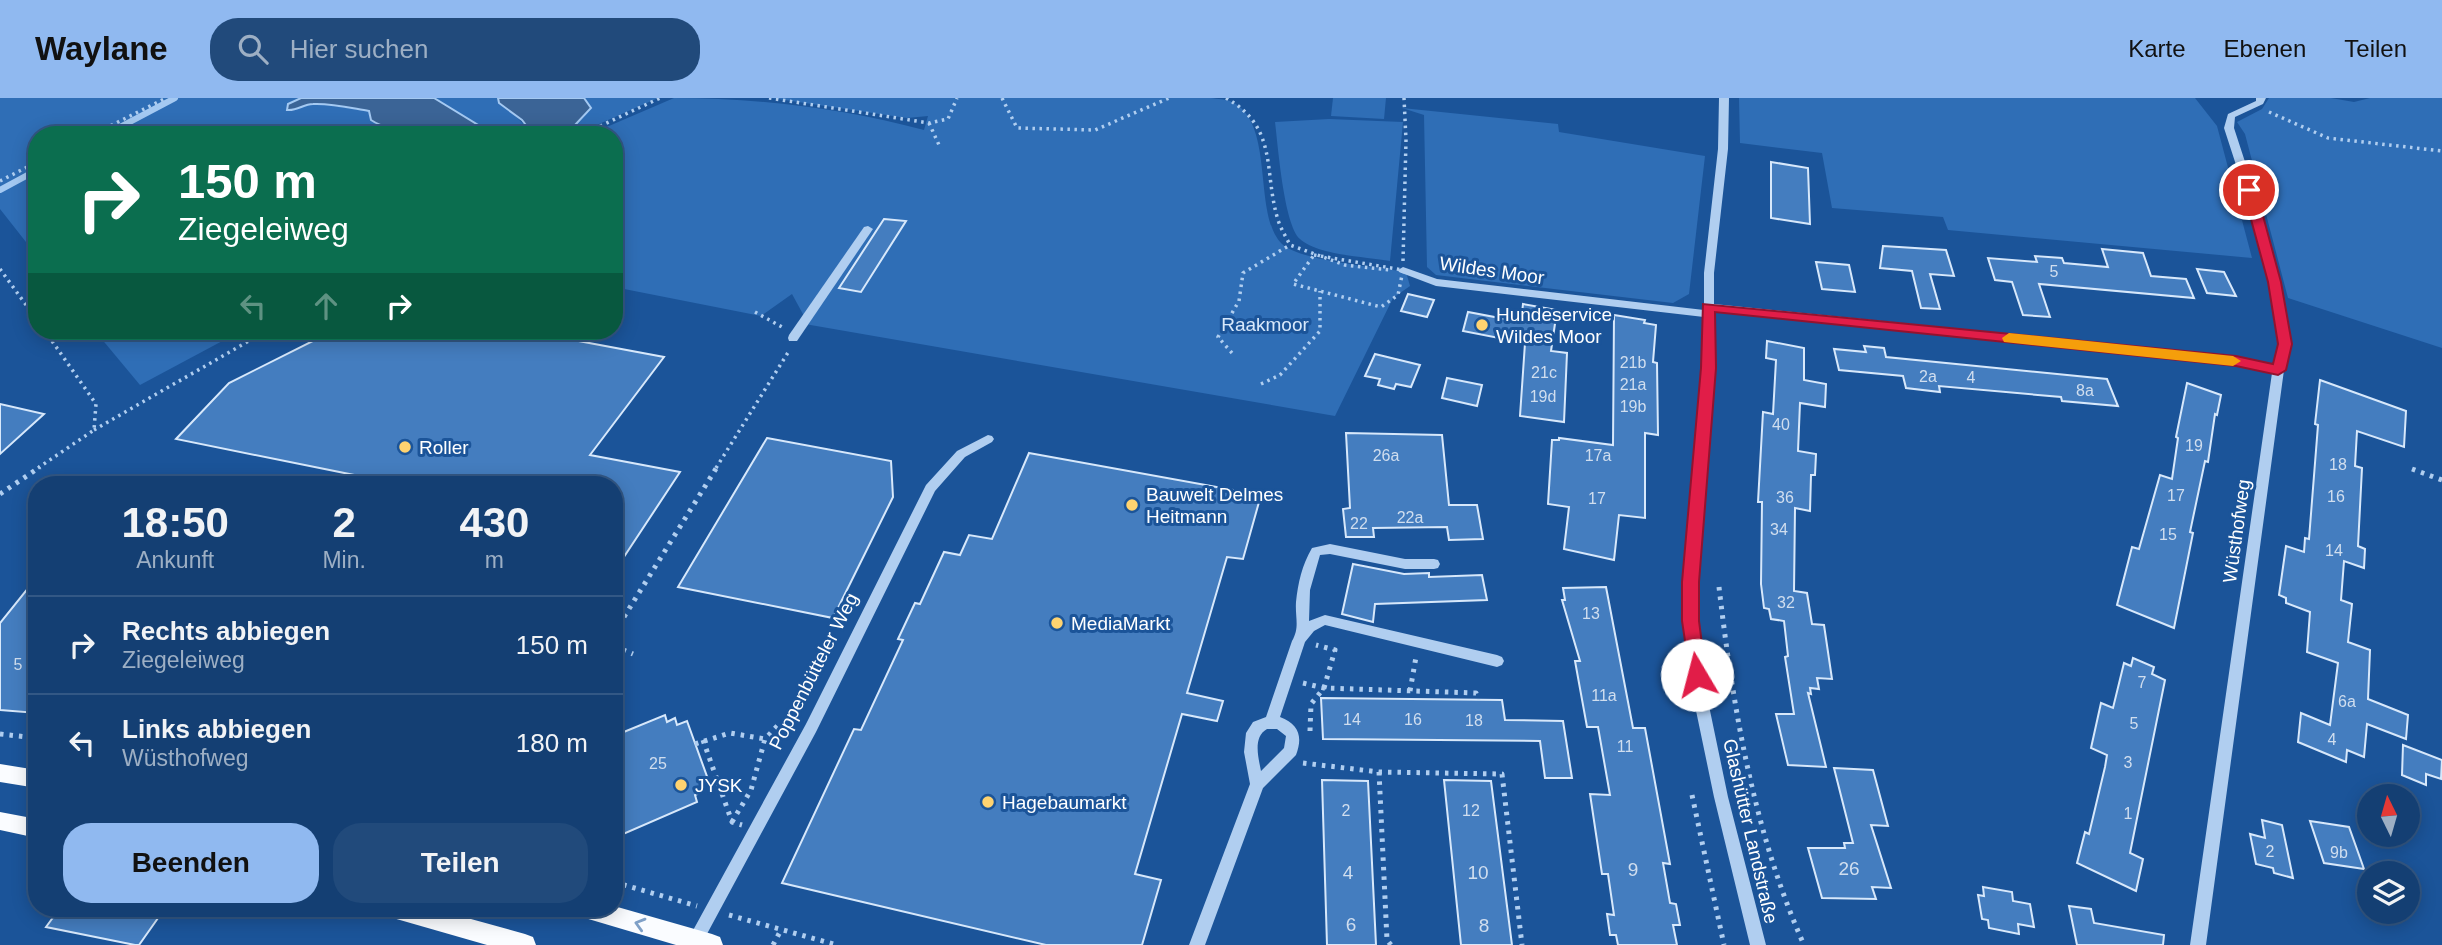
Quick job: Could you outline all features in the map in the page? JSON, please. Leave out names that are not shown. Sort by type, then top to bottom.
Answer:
[{"type":"main road","points":[[0,773],[28,778]]},
{"type":"main road","points":[[0,821],[28,827]]},
{"type":"main road","points":[[425,917],[526,945]]},
{"type":"main road","name":"Poppenbütteler Weg","points":[[614,917],[700,943]]},
{"type":"street","name":"Glashütter Landstraße","points":[[1724,98],[1723,149],[1714,219],[1708,311],[1709,368],[1693,540],[1690,621],[1721,797],[1758,945]]},
{"type":"street","points":[[2229,128],[2231,116],[2258,101]]},
{"type":"street","name":"Wüsthofweg","points":[[2198,945],[2278,370],[2285,344],[2274,282],[2256,211],[2229,128]]},
{"type":"street","points":[[793,338],[868,229]]},
{"type":"street","name":"Wildes Moor","points":[[1403,270],[1436,282],[1708,311],[2236,361],[2278,370]]},
{"type":"street","name":"Poppenbütteler Weg","points":[[700,943],[713,911],[811,728],[930,488],[961,454],[989,439]]},
{"type":"street","points":[[1271,722],[1301,636],[1304,593],[1310,561],[1316,551],[1330,550],[1405,564],[1434,564]]},
{"type":"street","points":[[1301,636],[1314,623],[1334,620],[1497,661]]},
{"type":"street","points":[[1197,945],[1257,784],[1250,737],[1254,728],[1271,722],[1288,728],[1293,738],[1291,751],[1285,760],[1257,784]]},
{"type":"path","points":[[110,126],[166,98]]},
{"type":"path","points":[[599,126],[660,98]]},
{"type":"path","points":[[769,98],[929,123],[948,119],[957,98]]},
{"type":"path","points":[[815,104],[819,98]]},
{"type":"path","points":[[1002,98],[1017,128],[1095,130],[1169,98]]},
{"type":"path","points":[[1226,98],[1248,109],[1262,132],[1277,219],[1290,245],[1314,255],[1403,270]]},
{"type":"path","points":[[1314,255],[1293,284],[1381,307],[1398,295],[1403,270],[1406,140],[1404,98]]},
{"type":"path","points":[[2258,101],[2301,128],[2328,138],[2442,152]]},
{"type":"path","points":[[929,123],[939,145]]},
{"type":"path","points":[[0,181],[28,167]]},
{"type":"path","points":[[1232,353],[1218,337],[1239,301],[1243,273],[1290,245]]},
{"type":"path","points":[[0,269],[28,308]]},
{"type":"path","points":[[1261,384],[1280,375],[1320,331],[1320,291]]},
{"type":"path","points":[[623,619],[783,361],[793,338],[777,323],[755,312]]},
{"type":"path","points":[[51,340],[96,404],[94,430]]},
{"type":"path","points":[[0,494],[94,430],[250,340]]},
{"type":"path","points":[[2412,470],[2442,480]]},
{"type":"path","points":[[1718,587],[1725,648],[1767,840],[1784,898],[1804,945]]},
{"type":"path","points":[[1293,738],[1309,733],[1311,704],[1324,688],[1335,650],[1301,636]]},
{"type":"path","points":[[1410,691],[1419,641]]},
{"type":"path","points":[[623,649],[633,653]]},
{"type":"path","points":[[1286,678],[1324,688],[1476,693],[1478,700]]},
{"type":"path","points":[[733,822],[751,790],[765,739],[781,722]]},
{"type":"path","points":[[695,744],[730,733],[765,739]]},
{"type":"path","points":[[0,734],[28,737]]},
{"type":"path","points":[[703,740],[733,822]]},
{"type":"path","points":[[1285,760],[1379,772],[1502,774],[1522,945]]},
{"type":"path","points":[[1379,772],[1387,940],[1391,945]]},
{"type":"path","points":[[1692,795],[1724,945]]},
{"type":"path","points":[[733,822],[757,830]]},
{"type":"path","points":[[623,885],[837,945]]},
{"type":"path","points":[[773,945],[781,930]]},
{"type":"green space","points":[[0,98],[301,98],[288,104],[311,103],[369,111],[384,126],[28,126],[28,245],[0,209]]},
{"type":"green space","points":[[434,98],[498,98],[525,126],[480,126]]},
{"type":"green space","points":[[584,98],[658,98],[594,126],[569,126],[582,119],[587,112],[589,104]]},
{"type":"green space","name":"Raakmoor","points":[[674,98],[800,106],[863,116],[924,130],[928,116],[907,118],[771,98],[1227,100],[1246,113],[1254,129],[1268,213],[1273,230],[1282,244],[1291,250],[1322,259],[1406,272],[1410,286],[1393,298],[1335,416],[799,323],[804,316],[792,294],[761,316],[623,289],[623,126],[609,126]]},
{"type":"green space","points":[[1333,98],[1386,98],[1384,119],[1331,116]]},
{"type":"green space","points":[[1739,98],[2195,98],[2217,126],[2252,258],[1948,230],[1943,217],[1832,208],[1822,153],[1740,143]]},
{"type":"green space","points":[[2269,98],[2331,98],[2354,102],[2370,98],[2442,98],[2442,348],[2288,298],[2245,134],[2237,122],[2262,109]]},
{"type":"green space","points":[[1402,108],[1558,124],[1559,132],[1705,156],[1689,294],[1673,303],[1436,275],[1427,267],[1424,115]]},
{"type":"green space","points":[[1329,119],[1403,122],[1390,261],[1318,249],[1300,239],[1294,231],[1286,202],[1275,122]]},
{"type":"green space","points":[[102,340],[224,340],[140,385]]},
{"type":"shaded area","points":[[301,98],[434,98],[480,126],[384,126],[371,120],[369,111],[320,104],[287,110],[288,104]]},
{"type":"shaded area","points":[[498,98],[584,98],[591,108],[575,125],[527,126],[499,103]]},
{"type":"building","points":[[1771,162],[1808,168],[1810,224],[1771,218]]},
{"type":"building","points":[[884,219],[906,221],[861,292],[839,288]]},
{"type":"building","points":[[1883,246],[1946,250],[1954,276],[1930,274],[1940,309],[1921,308],[1912,271],[1880,268]]},
{"type":"building","points":[[2102,249],[2143,253],[2151,276],[2186,279],[2194,298],[2039,284],[2050,317],[2023,315],[2012,282],[1995,280],[1988,258],[2037,262],[2035,256],[2062,258],[2064,263],[2108,267]]},
{"type":"building","points":[[1816,262],[1849,265],[1855,292],[1822,289]]},
{"type":"building","points":[[2197,269],[2224,272],[2236,296],[2207,293]]},
{"type":"building","points":[[1408,294],[1434,300],[1427,317],[1401,311]]},
{"type":"building","points":[[1523,304],[1557,310],[1551,351],[1567,353],[1564,422],[1520,416],[1525,343],[1463,331],[1468,312],[1521,322]]},
{"type":"building","points":[[1614,315],[1645,320],[1644,323],[1656,325],[1653,362],[1657,363],[1658,435],[1645,433],[1645,518],[1619,515],[1614,560],[1564,549],[1569,507],[1548,504],[1552,440],[1559,438],[1613,445]]},
{"type":"building","name":"Roller","points":[[315,340],[573,340],[664,357],[590,455],[680,472],[623,558],[623,476],[359,476],[176,439],[229,383]]},
{"type":"building","points":[[1767,341],[1804,348],[1804,380],[1826,384],[1825,407],[1800,403],[1798,451],[1816,454],[1815,475],[1811,475],[1810,511],[1795,508],[1794,591],[1807,593],[1812,624],[1824,625],[1832,679],[1817,678],[1819,689],[1810,688],[1811,694],[1808,693],[1826,767],[1788,765],[1776,714],[1794,714],[1785,657],[1788,656],[1784,621],[1771,619],[1769,609],[1764,608],[1761,584],[1762,502],[1758,502],[1763,412],[1773,414],[1776,360],[1766,358]]},
{"type":"building","points":[[1864,346],[1884,348],[1886,357],[2107,379],[2118,406],[2062,401],[2061,397],[1939,386],[1940,392],[1906,388],[1903,376],[1839,370],[1834,349],[1866,352]]},
{"type":"building","points":[[1375,354],[1420,365],[1411,387],[1396,384],[1394,389],[1378,385],[1380,379],[1365,376]]},
{"type":"building","points":[[1447,378],[1482,385],[1477,406],[1442,398]]},
{"type":"building","points":[[2320,380],[2406,411],[2404,447],[2357,431],[2355,466],[2362,468],[2358,546],[2365,549],[2364,568],[2344,561],[2341,600],[2352,604],[2348,642],[2370,650],[2368,699],[2408,715],[2406,739],[2367,724],[2364,757],[2347,750],[2346,762],[2298,742],[2301,713],[2330,725],[2338,663],[2307,652],[2310,612],[2286,603],[2286,598],[2279,595],[2286,546],[2304,552],[2305,538],[2309,539]]},
{"type":"building","points":[[2187,383],[2221,395],[2217,415],[2215,414],[2208,462],[2205,461],[2190,532],[2193,533],[2174,628],[2117,605],[2132,547],[2139,549],[2160,475],[2172,479],[2176,437]]},
{"type":"building","points":[[0,404],[44,414],[0,454]]},
{"type":"building","points":[[1346,433],[1442,435],[1449,505],[1477,505],[1483,539],[1449,540],[1447,527],[1373,528],[1374,537],[1346,537],[1343,509],[1350,508]]},
{"type":"building","points":[[767,438],[891,461],[893,497],[833,618],[678,587]]},
{"type":"building","points":[[1029,453],[1261,495],[1243,559],[1227,557],[1187,693],[1223,701],[1217,721],[1182,714],[1135,874],[1161,880],[1142,945],[1046,945],[782,883],[854,729],[861,730],[903,640],[898,639],[915,603],[920,604],[944,552],[960,555],[969,535],[992,539]]},
{"type":"building","points":[[1353,564],[1404,574],[1429,573],[1429,577],[1482,575],[1487,600],[1375,604],[1373,622],[1342,614]]},
{"type":"building","points":[[1606,587],[1633,728],[1645,728],[1670,864],[1663,863],[1670,903],[1676,904],[1680,925],[1673,925],[1677,945],[1618,945],[1616,935],[1610,935],[1607,914],[1614,915],[1608,874],[1602,874],[1590,794],[1610,795],[1598,727],[1587,727],[1575,661],[1580,661],[1562,600],[1565,600],[1563,588]]},
{"type":"building","points":[[28,588],[28,712],[0,710],[0,623]]},
{"type":"building","points":[[2133,658],[2154,667],[2152,674],[2165,680],[2130,853],[2143,859],[2136,891],[2077,863],[2085,832],[2089,834],[2107,755],[2091,748],[2101,703],[2113,708],[2124,663],[2131,666]]},
{"type":"building","points":[[1321,698],[1502,700],[1505,720],[1563,721],[1572,778],[1545,778],[1540,741],[1323,739]]},
{"type":"building","points":[[665,715],[667,722],[675,718],[677,725],[687,721],[709,782],[700,785],[702,792],[695,795],[697,802],[623,834],[623,732]]},
{"type":"building","points":[[2403,745],[2442,760],[2441,779],[2426,774],[2426,785],[2402,775]]},
{"type":"building","points":[[1834,768],[1873,770],[1888,826],[1871,825],[1891,888],[1872,887],[1876,899],[1822,898],[1808,848],[1845,848],[1844,843],[1853,843]]},
{"type":"building","points":[[1322,780],[1368,781],[1376,945],[1327,945]]},
{"type":"building","points":[[1444,780],[1491,781],[1512,945],[1461,945]]},
{"type":"building","points":[[2262,820],[2282,825],[2293,878],[2274,873],[2273,868],[2256,864],[2250,834],[2265,838]]},
{"type":"building","points":[[2310,821],[2349,827],[2361,861],[2357,861],[2357,868],[2324,863]]},
{"type":"building","points":[[1983,887],[2012,892],[2013,901],[2030,904],[2034,927],[2018,924],[2019,934],[1989,928],[1988,920],[1982,919],[1978,895],[1984,896]]},
{"type":"building","points":[[2069,906],[2091,909],[2094,923],[2164,935],[2163,945],[2077,945]]},
{"type":"building","points":[[53,917],[159,917],[139,945],[46,927]]},
{"type":"waterway","points":[[122,126],[175,98]]},
{"type":"waterway","points":[[0,190],[28,175]]},
{"type":"slow traffic","points":[[2009,338],[2233,361]]},
{"type":"place","name":"Hundeservice Wildes Moor","points":[[1482,325]]},
{"type":"place","name":"Roller","points":[[405,447]]},
{"type":"place","name":"Bauwelt Delmes Heitmann","points":[[1132,505]]},
{"type":"place","name":"MediaMarkt","points":[[1057,623]]},
{"type":"place","name":"JYSK","points":[[681,785]]},
{"type":"place","name":"Hagebaumarkt","points":[[988,802]]},
{"type":"route","points":[[1697,675],[1690,621],[1691,582],[1709,368],[1707,307],[2236,361],[2278,370],[2285,344],[2274,282],[2249,190]]}]
